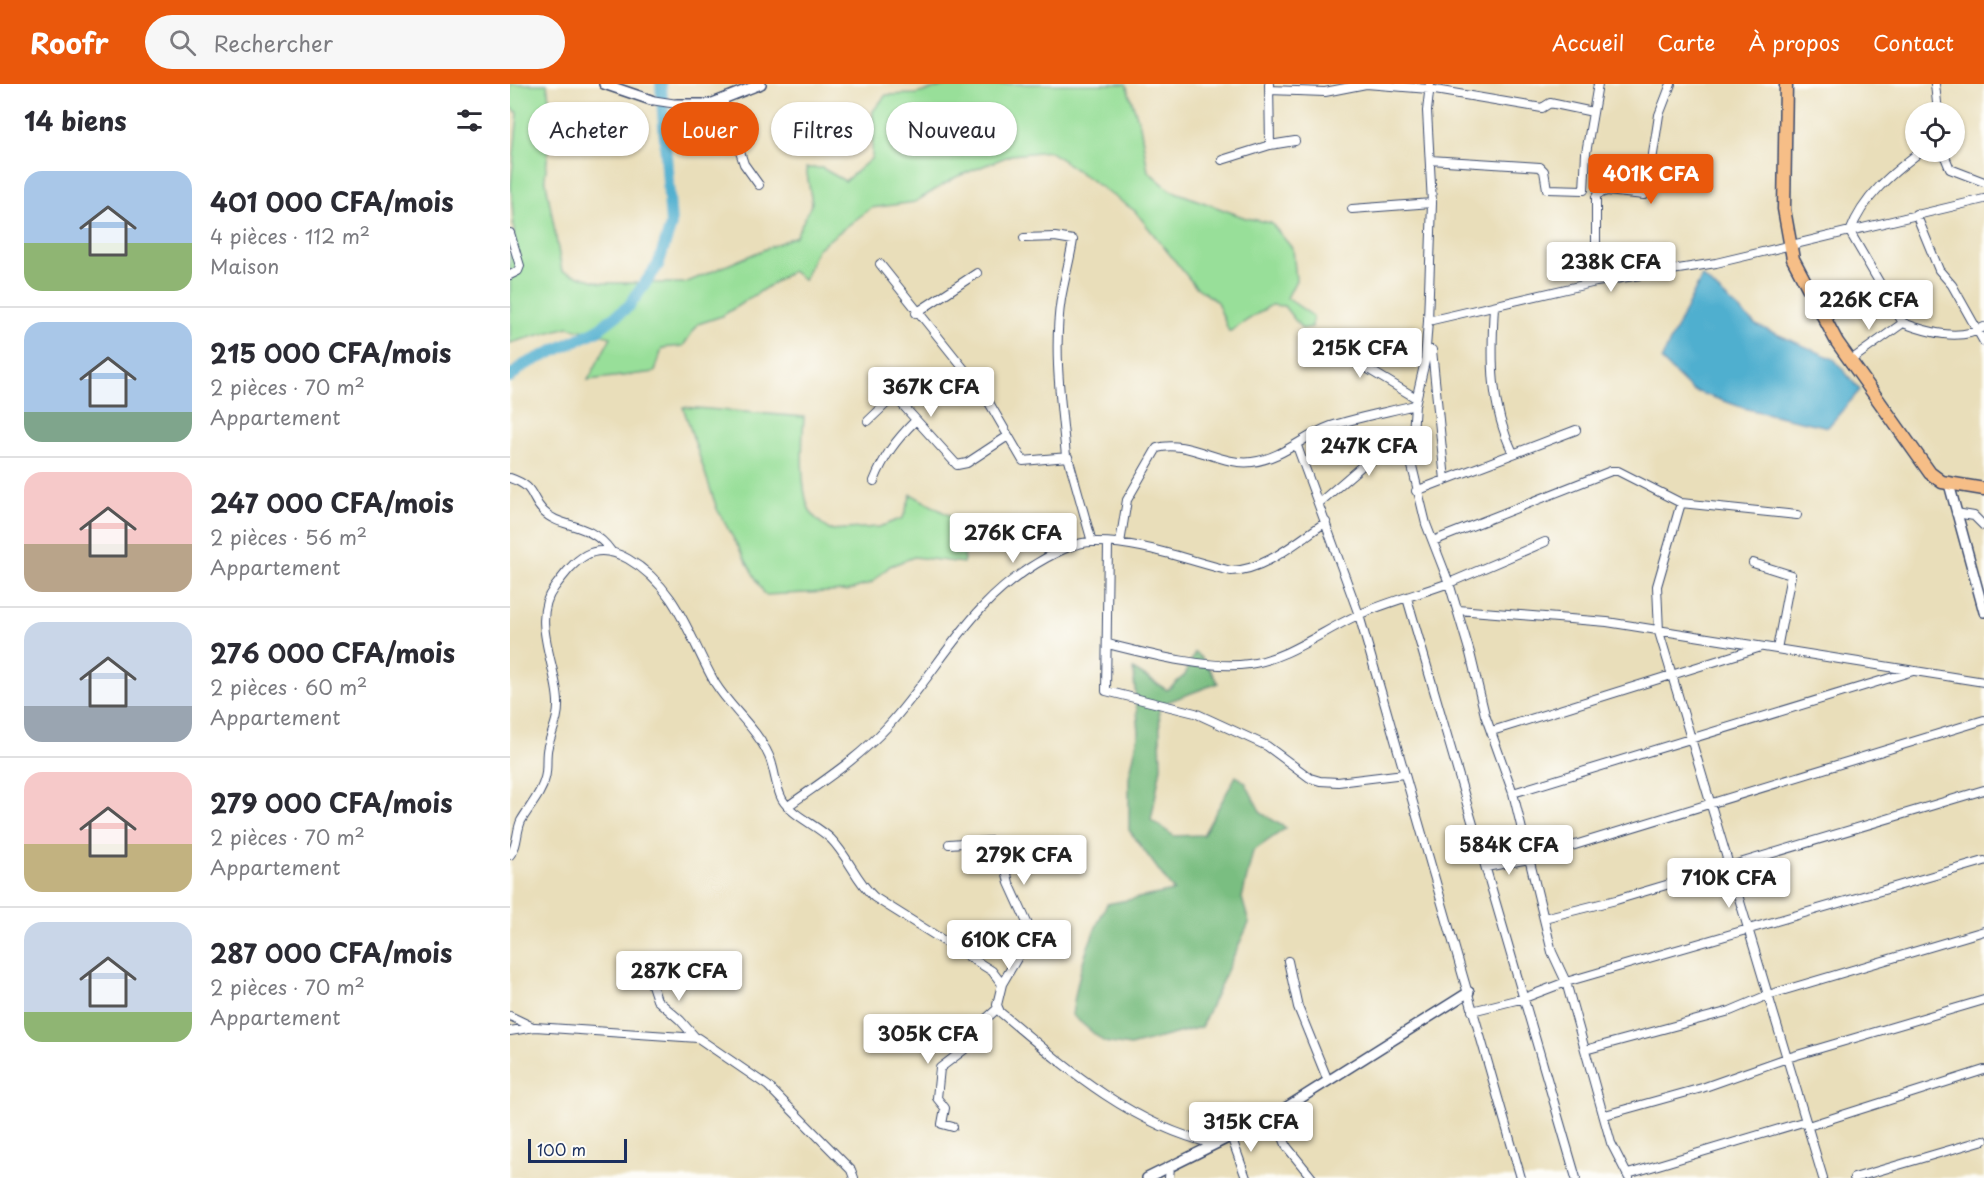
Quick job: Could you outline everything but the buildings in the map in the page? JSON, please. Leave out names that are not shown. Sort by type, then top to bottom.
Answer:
[{"type":"main road","points":[[1786,84],[1784,195],[1788,247],[1824,320],[1930,473],[1938,480],[1949,484],[1984,489]]},
{"type":"street","points":[[604,84],[651,100],[664,102]]},
{"type":"street","points":[[716,102],[761,84]]},
{"type":"street","points":[[1270,145],[1269,87],[1325,92],[1366,84],[1429,86],[1507,104],[1542,108],[1554,103],[1593,112]]},
{"type":"street","points":[[1430,160],[1540,167],[1544,171],[1547,189],[1582,191],[1586,187],[1586,153],[1598,84]]},
{"type":"street","points":[[1596,282],[1596,197],[1608,191],[1644,195],[1647,193],[1659,115],[1671,84]]},
{"type":"street","points":[[1935,84],[1937,102]]},
{"type":"street","points":[[1429,86],[1427,132],[1432,203],[1425,361],[1416,401],[1412,439],[1411,462],[1416,492],[1458,610],[1485,715],[1513,793],[1552,952],[1566,982],[1611,1143],[1628,1176],[1984,1070]]},
{"type":"street","points":[[723,100],[744,164],[759,185]]},
{"type":"street","points":[[1222,160],[1270,145],[1295,141]]},
{"type":"street","points":[[1850,232],[1857,213],[1869,196],[1908,162]]},
{"type":"street","points":[[1947,162],[1950,169],[1984,182]]},
{"type":"street","points":[[1428,321],[1596,282],[1697,267],[1984,199]]},
{"type":"street","points":[[1352,209],[1432,203]]},
{"type":"street","points":[[1916,214],[1939,270],[1952,285],[1981,329],[1984,342]]},
{"type":"street","points":[[1850,232],[1903,323],[1951,335],[1981,329]]},
{"type":"street","points":[[510,233],[520,266],[518,271],[510,274]]},
{"type":"street","points":[[1024,238],[1055,237],[1073,240],[1061,297],[1058,336],[1059,382],[1066,456],[1071,461],[1092,542]]},
{"type":"street","points":[[879,264],[916,313],[975,382],[1023,461],[1066,456]]},
{"type":"street","points":[[916,313],[977,273]]},
{"type":"street","points":[[1494,306],[1492,336],[1496,410],[1513,453]]},
{"type":"street","points":[[1851,360],[1903,323]]},
{"type":"street","points":[[1312,342],[1368,369],[1416,401]]},
{"type":"street","points":[[1432,350],[1444,480]]},
{"type":"street","points":[[868,421],[890,400],[894,399],[957,465],[967,463],[1008,436]]},
{"type":"street","points":[[1120,543],[1127,500],[1152,453],[1157,448],[1175,448],[1238,462],[1250,462],[1297,446],[1330,427],[1416,401]]},
{"type":"street","points":[[874,481],[882,459],[893,442],[915,421]]},
{"type":"street","points":[[1416,492],[1576,430]]},
{"type":"street","points":[[1319,503],[1363,465],[1412,439]]},
{"type":"street","points":[[1297,446],[1359,615],[1521,1178]]},
{"type":"street","points":[[1433,541],[1611,471],[1618,471],[1681,503],[1797,515]]},
{"type":"street","points":[[510,478],[531,490],[543,511],[598,535],[611,551],[653,576],[673,600],[721,692],[759,738],[770,757],[781,797],[789,806],[830,837],[864,888],[874,897],[970,956],[992,971],[1002,984]]},
{"type":"street","points":[[1949,484],[1984,612]]},
{"type":"street","points":[[1681,503],[1657,586],[1659,632],[1823,1178]]},
{"type":"street","points":[[1956,513],[1974,516],[1984,526]]},
{"type":"street","points":[[789,806],[853,759],[888,725],[991,596],[1032,566],[1061,550],[1092,542],[1120,543],[1157,550],[1231,571],[1241,571],[1260,566],[1326,522]]},
{"type":"street","points":[[1108,644],[1153,656],[1230,665],[1250,664],[1282,655],[1359,615],[1449,583],[1545,542]]},
{"type":"street","points":[[1108,543],[1108,644],[1105,688],[1109,693],[1194,713],[1267,746],[1310,778],[1320,781],[1338,782],[1404,774]]},
{"type":"street","points":[[510,855],[522,820],[545,779],[547,750],[556,723],[557,686],[550,657],[545,604],[556,585],[579,559],[598,550],[611,551]]},
{"type":"street","points":[[1753,563],[1791,575],[1777,649]]},
{"type":"street","points":[[1407,598],[1576,1178]]},
{"type":"street","points":[[1458,610],[1606,622],[1984,682]]},
{"type":"street","points":[[1492,731],[1762,647]]},
{"type":"street","points":[[1513,793],[1915,671]]},
{"type":"street","points":[[1485,867],[1528,859],[1984,720]]},
{"type":"street","points":[[1544,918],[1616,900],[1984,790]]},
{"type":"street","points":[[949,844],[991,841],[1001,847],[1008,883],[1027,917],[1029,927],[1019,955],[1002,984],[997,1009],[978,1026],[965,1049],[940,1068],[937,1098],[945,1108],[942,1124],[953,1127]]},
{"type":"street","points":[[1472,1011],[1524,998],[1566,982],[1984,861]]},
{"type":"street","points":[[1585,1050],[1730,1011],[1768,995],[1984,931]]},
{"type":"street","points":[[1288,961],[1298,1007],[1328,1081]]},
{"type":"street","points":[[648,973],[657,1000],[680,1020],[694,1037],[732,1059],[768,1086],[843,1162],[855,1178]]},
{"type":"street","points":[[1147,1178],[1274,1115],[1469,992]]},
{"type":"street","points":[[1605,1115],[1702,1088],[1787,1058],[1984,1000]]},
{"type":"street","points":[[997,1009],[1093,1088],[1171,1132],[1214,1144]]},
{"type":"street","points":[[510,1016],[535,1027]]},
{"type":"street","points":[[510,1031],[535,1027],[592,1033],[694,1037]]},
{"type":"street","points":[[1274,1115],[1287,1147],[1312,1178]]},
{"type":"street","points":[[1231,1136],[1246,1178]]},
{"type":"street","points":[[1854,1178],[1984,1140]]},
{"type":"street","points":[[1169,1178],[1170,1167]]},
{"type":"green space","points":[[510,84],[547,84],[549,102],[528,102],[528,156],[548,156],[545,177],[562,271],[602,283],[685,283],[796,236],[812,203],[806,168],[822,168],[845,181],[872,158],[874,156],[874,110],[886,95],[916,94],[953,84],[1126,84],[1140,125],[1148,171],[1170,190],[1246,218],[1271,223],[1293,249],[1296,280],[1287,298],[1313,316],[1312,327],[1302,329],[1284,306],[1271,305],[1229,332],[1217,302],[1195,286],[1135,211],[1049,151],[1017,154],[1017,102],[886,102],[886,156],[1008,156],[956,177],[915,202],[871,208],[817,249],[804,280],[792,271],[722,316],[698,324],[683,346],[662,348],[655,372],[588,380],[611,337],[568,327],[510,343],[510,257],[515,247],[511,185],[518,113],[510,107]]},
{"type":"green space","points":[[683,407],[804,417],[803,481],[808,505],[818,520],[829,530],[879,527],[903,518],[911,494],[954,518],[968,538],[963,563],[914,557],[890,566],[871,583],[847,591],[765,595],[717,509]]},
{"type":"green space","points":[[1195,652],[1205,662],[1218,683],[1159,705],[1161,767],[1151,820],[1174,836],[1203,835],[1236,776],[1245,782],[1261,813],[1286,828],[1253,851],[1242,898],[1249,923],[1201,1027],[1130,1046],[1104,1042],[1072,1015],[1084,958],[1100,918],[1107,904],[1174,891],[1129,830],[1129,777],[1139,732],[1133,669],[1167,690],[1185,675]]},
{"type":"water","points":[[1702,276],[1756,325],[1834,359],[1860,390],[1828,427],[1747,409],[1692,390],[1661,360]]},
{"type":"waterway","points":[[510,377],[524,365],[596,331],[629,306],[658,265],[671,225],[661,84]]}]
